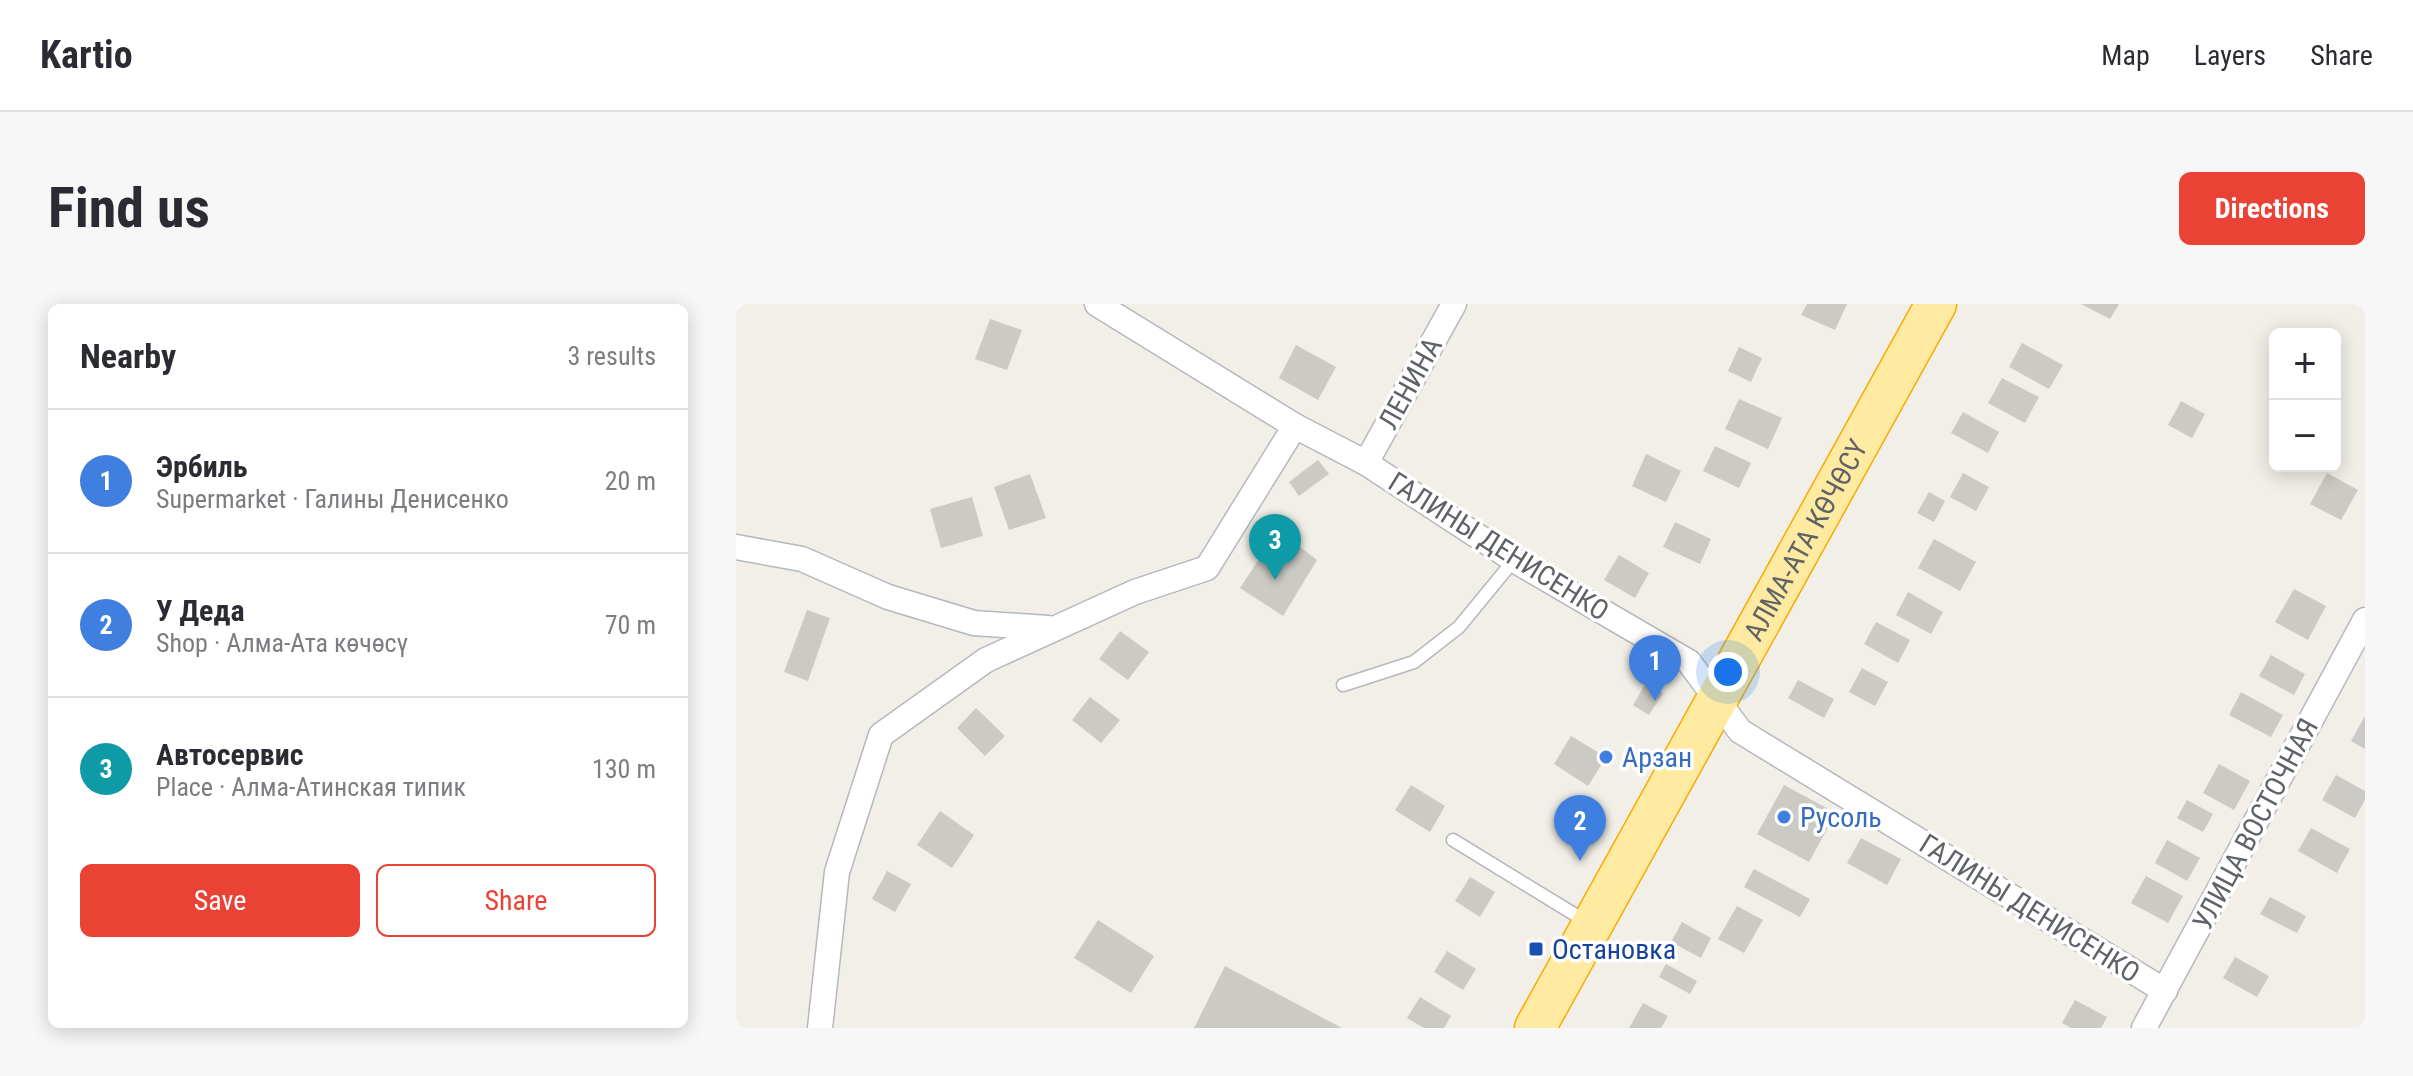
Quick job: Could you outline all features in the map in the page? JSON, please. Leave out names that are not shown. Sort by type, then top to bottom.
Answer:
[{"type":"highway","name":"АЛМА-АТА КӨЧӨСҮ","points":[[1535,1028],[1936,304]]},
{"type":"street","name":"ГАЛИНЫ ДЕНИСЕНКО","points":[[1097,304],[1295,426],[1366,463],[1514,560],[1689,662],[1740,731],[2165,991]]},
{"type":"street","name":"ЛЕНИНА","points":[[1366,463],[1454,304]]},
{"type":"street","points":[[820,1028],[837,872],[881,735],[986,660],[1135,592],[1207,568],[1295,426]]},
{"type":"street","points":[[736,547],[802,559],[888,597],[974,623],[1054,629]]},
{"type":"street","name":"УЛИЦА ВОСТОЧНАЯ","points":[[2144,1028],[2365,620]]},
{"type":"lane","points":[[1343,685],[1414,662],[1459,627],[1514,560]]},
{"type":"lane","points":[[1453,840],[1592,925]]},
{"type":"building","points":[[1807,304],[1847,304],[1835,330],[1801,315]]},
{"type":"building","points":[[2081,304],[2119,304],[2110,319]]},
{"type":"building","points":[[990,319],[1022,330],[1007,370],[975,359]]},
{"type":"building","points":[[2022,343],[2063,365],[2049,389],[2009,367]]},
{"type":"building","points":[[1296,345],[1336,367],[1318,400],[1279,378]]},
{"type":"building","points":[[1739,347],[1762,358],[1751,382],[1728,371]]},
{"type":"building","points":[[2002,378],[2039,397],[2025,423],[1988,403]]},
{"type":"building","points":[[1739,399],[1782,418],[1768,449],[1725,429]]},
{"type":"building","points":[[2181,401],[2205,414],[2192,438],[2168,425]]},
{"type":"building","points":[[1963,412],[1999,432],[1988,453],[1951,433]]},
{"type":"building","points":[[1715,446],[1751,463],[1739,488],[1703,471]]},
{"type":"building","points":[[1646,454],[1681,471],[1666,502],[1632,486]]},
{"type":"building","points":[[1318,460],[1329,474],[1299,496],[1289,482]]},
{"type":"building","points":[[1963,473],[1989,487],[1976,511],[1950,497]]},
{"type":"building","points":[[2327,473],[2358,490],[2341,520],[2310,504]]},
{"type":"building","points":[[1030,474],[1046,518],[1009,530],[994,487]]},
{"type":"building","points":[[1929,492],[1945,501],[1934,522],[1917,513]]},
{"type":"building","points":[[972,497],[983,536],[941,548],[930,509]]},
{"type":"building","points":[[1675,522],[1711,539],[1700,564],[1663,547]]},
{"type":"building","points":[[1278,530],[1317,560],[1283,616],[1240,588]]},
{"type":"building","points":[[1934,539],[1976,562],[1960,591],[1918,568]]},
{"type":"building","points":[[1619,555],[1649,573],[1635,598],[1604,580]]},
{"type":"building","points":[[2294,589],[2326,606],[2308,640],[2275,622]]},
{"type":"building","points":[[1908,592],[1943,612],[1931,634],[1896,615]]},
{"type":"building","points":[[807,610],[830,618],[808,681],[784,672]]},
{"type":"building","points":[[1876,622],[1910,640],[1898,663],[1864,644]]},
{"type":"building","points":[[1120,631],[1149,652],[1128,680],[1099,659]]},
{"type":"building","points":[[2271,655],[2305,674],[2294,695],[2259,676]]},
{"type":"building","points":[[1862,668],[1888,682],[1875,706],[1849,692]]},
{"type":"building","points":[[1798,680],[1834,699],[1824,718],[1788,698]]},
{"type":"building","points":[[1646,683],[1663,693],[1649,715],[1633,705]]},
{"type":"building","points":[[2241,692],[2283,715],[2271,737],[2229,715]]},
{"type":"building","points":[[1090,697],[1120,720],[1101,743],[1072,720]]},
{"type":"building","points":[[976,708],[1005,736],[985,756],[957,728]]},
{"type":"building","points":[[2365,716],[2365,749],[2351,741]]},
{"type":"building","points":[[1571,736],[1606,757],[1588,786],[1554,764]]},
{"type":"building","points":[[2219,764],[2250,781],[2234,810],[2203,793]]},
{"type":"building","points":[[2336,775],[2365,791],[2365,800],[2355,818],[2322,800]]},
{"type":"building","points":[[1411,785],[1445,806],[1430,832],[1395,810]]},
{"type":"building","points":[[1784,785],[1836,813],[1809,862],[1757,834]]},
{"type":"building","points":[[2187,800],[2213,814],[2203,832],[2177,818]]},
{"type":"building","points":[[940,811],[974,835],[952,868],[917,845]]},
{"type":"building","points":[[2311,828],[2350,849],[2337,873],[2298,851]]},
{"type":"building","points":[[1861,838],[1901,859],[1887,885],[1847,863]]},
{"type":"building","points":[[2167,840],[2200,858],[2187,881],[2155,863]]},
{"type":"building","points":[[1754,869],[1810,899],[1800,917],[1744,887]]},
{"type":"building","points":[[887,871],[911,884],[895,912],[872,899]]},
{"type":"building","points":[[2146,876],[2183,896],[2168,923],[2131,903]]},
{"type":"building","points":[[1470,877],[1495,892],[1480,917],[1455,901]]},
{"type":"building","points":[[2270,897],[2306,916],[2297,933],[2260,914]]},
{"type":"building","points":[[1737,906],[1763,920],[1744,953],[1718,939]]},
{"type":"building","points":[[1098,920],[1154,956],[1131,993],[1074,958]]},
{"type":"building","points":[[1682,922],[1711,938],[1701,958],[1671,942]]},
{"type":"building","points":[[1447,951],[1476,969],[1463,990],[1434,972]]},
{"type":"building","points":[[2235,957],[2269,976],[2257,997],[2223,978]]},
{"type":"building","points":[[1666,964],[1697,981],[1690,994],[1659,977]]},
{"type":"building","points":[[1225,966],[1342,1028],[1194,1028]]},
{"type":"building","points":[[1420,997],[1451,1016],[1444,1028],[1424,1028],[1407,1018]]},
{"type":"building","points":[[2075,1000],[2107,1017],[2101,1028],[2071,1028],[2062,1023]]},
{"type":"building","points":[[1643,1003],[1668,1016],[1661,1028],[1629,1028]]},
{"type":"place","name":"Автосервис","points":[[1275,580]]},
{"type":"place","name":"Эрбиль","points":[[1655,701]]},
{"type":"place","name":"Арзан","points":[[1606,757]]},
{"type":"place","name":"Русоль","points":[[1784,817]]},
{"type":"place","name":"У Деда","points":[[1580,861]]},
{"type":"place","name":"Остановка","points":[[1536,949]]}]
